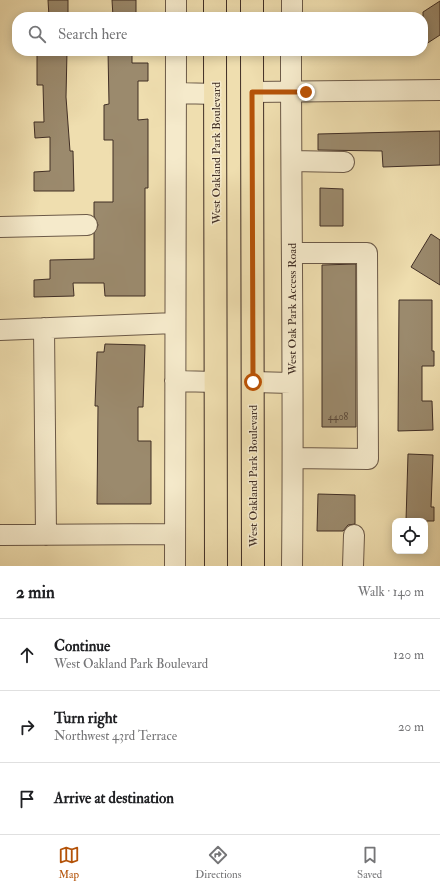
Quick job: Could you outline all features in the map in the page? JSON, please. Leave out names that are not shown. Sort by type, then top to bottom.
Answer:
[{"type":"main road","points":[[215,0],[215,12]]},
{"type":"main road","points":[[252,0],[252,12]]},
{"type":"main road","name":"West Oakland Park Boulevard","points":[[216,56],[216,566]]},
{"type":"main road","name":"West Oakland Park Boulevard","points":[[252,56],[253,566]]},
{"type":"street","points":[[176,0],[176,12]]},
{"type":"street","points":[[292,0],[292,12]]},
{"type":"street","points":[[175,566],[176,56]]},
{"type":"street","name":"West Oak Park Access Road","points":[[291,56],[293,253],[292,566]]},
{"type":"street","points":[[252,92],[440,90]]},
{"type":"street","points":[[176,93],[216,94]]},
{"type":"street","points":[[292,161],[344,162]]},
{"type":"street","points":[[0,227],[87,225]]},
{"type":"street","points":[[293,253],[367,253],[368,459],[293,458]]},
{"type":"street","points":[[0,330],[175,323]]},
{"type":"street","points":[[44,328],[46,535]]},
{"type":"street","points":[[175,381],[216,382]]},
{"type":"street","points":[[253,382],[292,383]]},
{"type":"street","points":[[0,535],[174,534]]},
{"type":"street","points":[[353,566],[354,535]]},
{"type":"building","points":[[48,0],[68,0],[68,12],[49,12]]},
{"type":"building","points":[[112,0],[136,0],[136,12],[113,12]]},
{"type":"building","points":[[440,1],[440,35],[428,43],[428,12],[423,12]]},
{"type":"building","points":[[37,56],[67,56],[66,97],[70,151],[73,151],[74,191],[34,191],[34,172],[50,171],[50,137],[35,138],[34,122],[44,122],[43,85],[37,85]]},
{"type":"building","points":[[108,56],[132,56],[132,63],[148,63],[148,81],[138,81],[138,120],[148,119],[148,188],[145,188],[145,296],[105,296],[104,283],[73,283],[74,296],[34,297],[34,280],[50,279],[50,260],[94,259],[94,233],[98,225],[94,216],[94,202],[113,202],[113,140],[104,140],[104,105],[109,104]]},
{"type":"building","points":[[440,131],[440,165],[383,167],[382,151],[318,150],[318,134]]},
{"type":"building","points":[[320,188],[343,189],[343,226],[320,226]]},
{"type":"building","points":[[431,234],[440,240],[440,285],[411,267]]},
{"type":"building","points":[[356,264],[356,427],[322,427],[322,265]]},
{"type":"building","points":[[399,300],[432,300],[432,351],[434,351],[434,366],[422,366],[422,401],[432,401],[433,430],[398,431]]},
{"type":"building","points":[[105,344],[145,345],[143,407],[138,407],[138,441],[151,441],[151,504],[97,504],[98,406],[95,406],[97,352],[104,352]]},
{"type":"building","points":[[408,454],[433,455],[431,507],[434,507],[434,521],[428,521],[428,518],[406,518]]},
{"type":"building","points":[[318,494],[355,495],[355,524],[348,525],[343,531],[317,531]]},
{"type":"route","points":[[253,382],[252,92],[306,92]]}]
